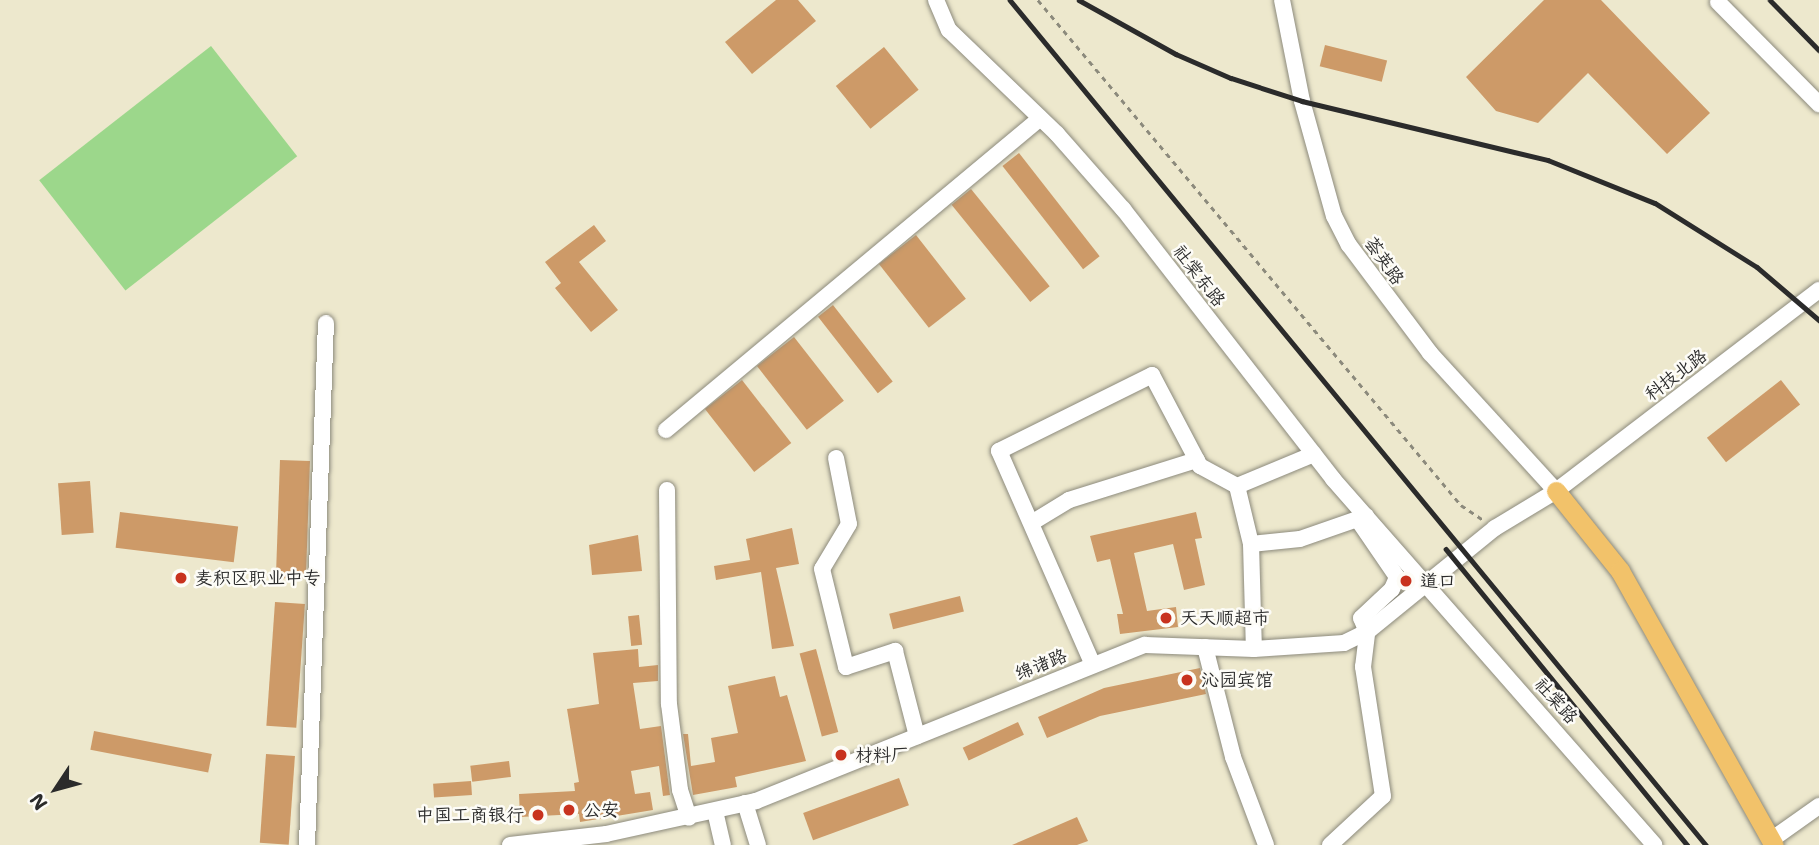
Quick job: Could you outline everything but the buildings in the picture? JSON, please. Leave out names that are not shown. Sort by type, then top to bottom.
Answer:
[{"type":"main road","points":[[1556,491],[1620,571],[1773,842]]},
{"type":"street","name":"社棠东路","points":[[936,0],[949,30],[1040,118],[1123,209],[1362,518],[1426,584]]},
{"type":"street","name":"荟英路","points":[[1282,0],[1302,101],[1334,216],[1349,245],[1430,353],[1556,491]]},
{"type":"street","points":[[1718,2],[1819,104]]},
{"type":"street","points":[[666,430],[1040,118]]},
{"type":"street","name":"科技北路","points":[[1556,491],[1819,290]]},
{"type":"street","points":[[307,845],[326,323]]},
{"type":"street","points":[[1093,665],[1033,522],[999,451],[1152,375],[1197,460],[1237,486],[1251,544],[1255,649]]},
{"type":"street","points":[[1237,486],[1314,454]]},
{"type":"street","points":[[836,458],[849,524],[822,569],[846,667],[895,651],[917,736]]},
{"type":"street","points":[[1033,522],[1069,500],[1197,460]]},
{"type":"street","points":[[667,489],[669,704],[680,790],[689,818]]},
{"type":"street","name":"绵诸路","points":[[510,845],[558,842],[689,818],[745,803],[1145,645],[1255,649],[1344,643],[1367,632],[1495,528],[1556,491]]},
{"type":"street","points":[[1251,544],[1300,539],[1362,518],[1396,577],[1392,589],[1361,618],[1367,632],[1363,667],[1383,796],[1330,845]]},
{"type":"street","name":"社棠路","points":[[1426,584],[1656,845]]},
{"type":"street","points":[[1205,647],[1233,757],[1266,845]]},
{"type":"street","points":[[745,803],[758,845]]},
{"type":"street","points":[[1773,842],[1819,806]]},
{"type":"street","points":[[715,811],[723,845]]},
{"type":"path","points":[[1038,0],[1461,505],[1495,528]]},
{"type":"green space","points":[[211,46],[297,156],[125,291],[39,180]]},
{"type":"railway","points":[[1010,0],[1706,845]]},
{"type":"railway","points":[[1079,0],[1176,54],[1231,78],[1302,101],[1548,160],[1655,203],[1757,267],[1819,320]]},
{"type":"railway","points":[[1770,0],[1819,50]]},
{"type":"railway","points":[[1446,549],[1687,845]]},
{"type":"place","name":"麦积区职业中专","points":[[181,578]]},
{"type":"place","name":"道口","points":[[1406,581]]},
{"type":"place","name":"天天顺超市","points":[[1166,618]]},
{"type":"place","name":"沁园宾馆","points":[[1187,680]]},
{"type":"place","name":"材料厂","points":[[841,755]]},
{"type":"place","name":"公安","points":[[569,810]]},
{"type":"place","name":"中国工商银行","points":[[538,815]]}]
